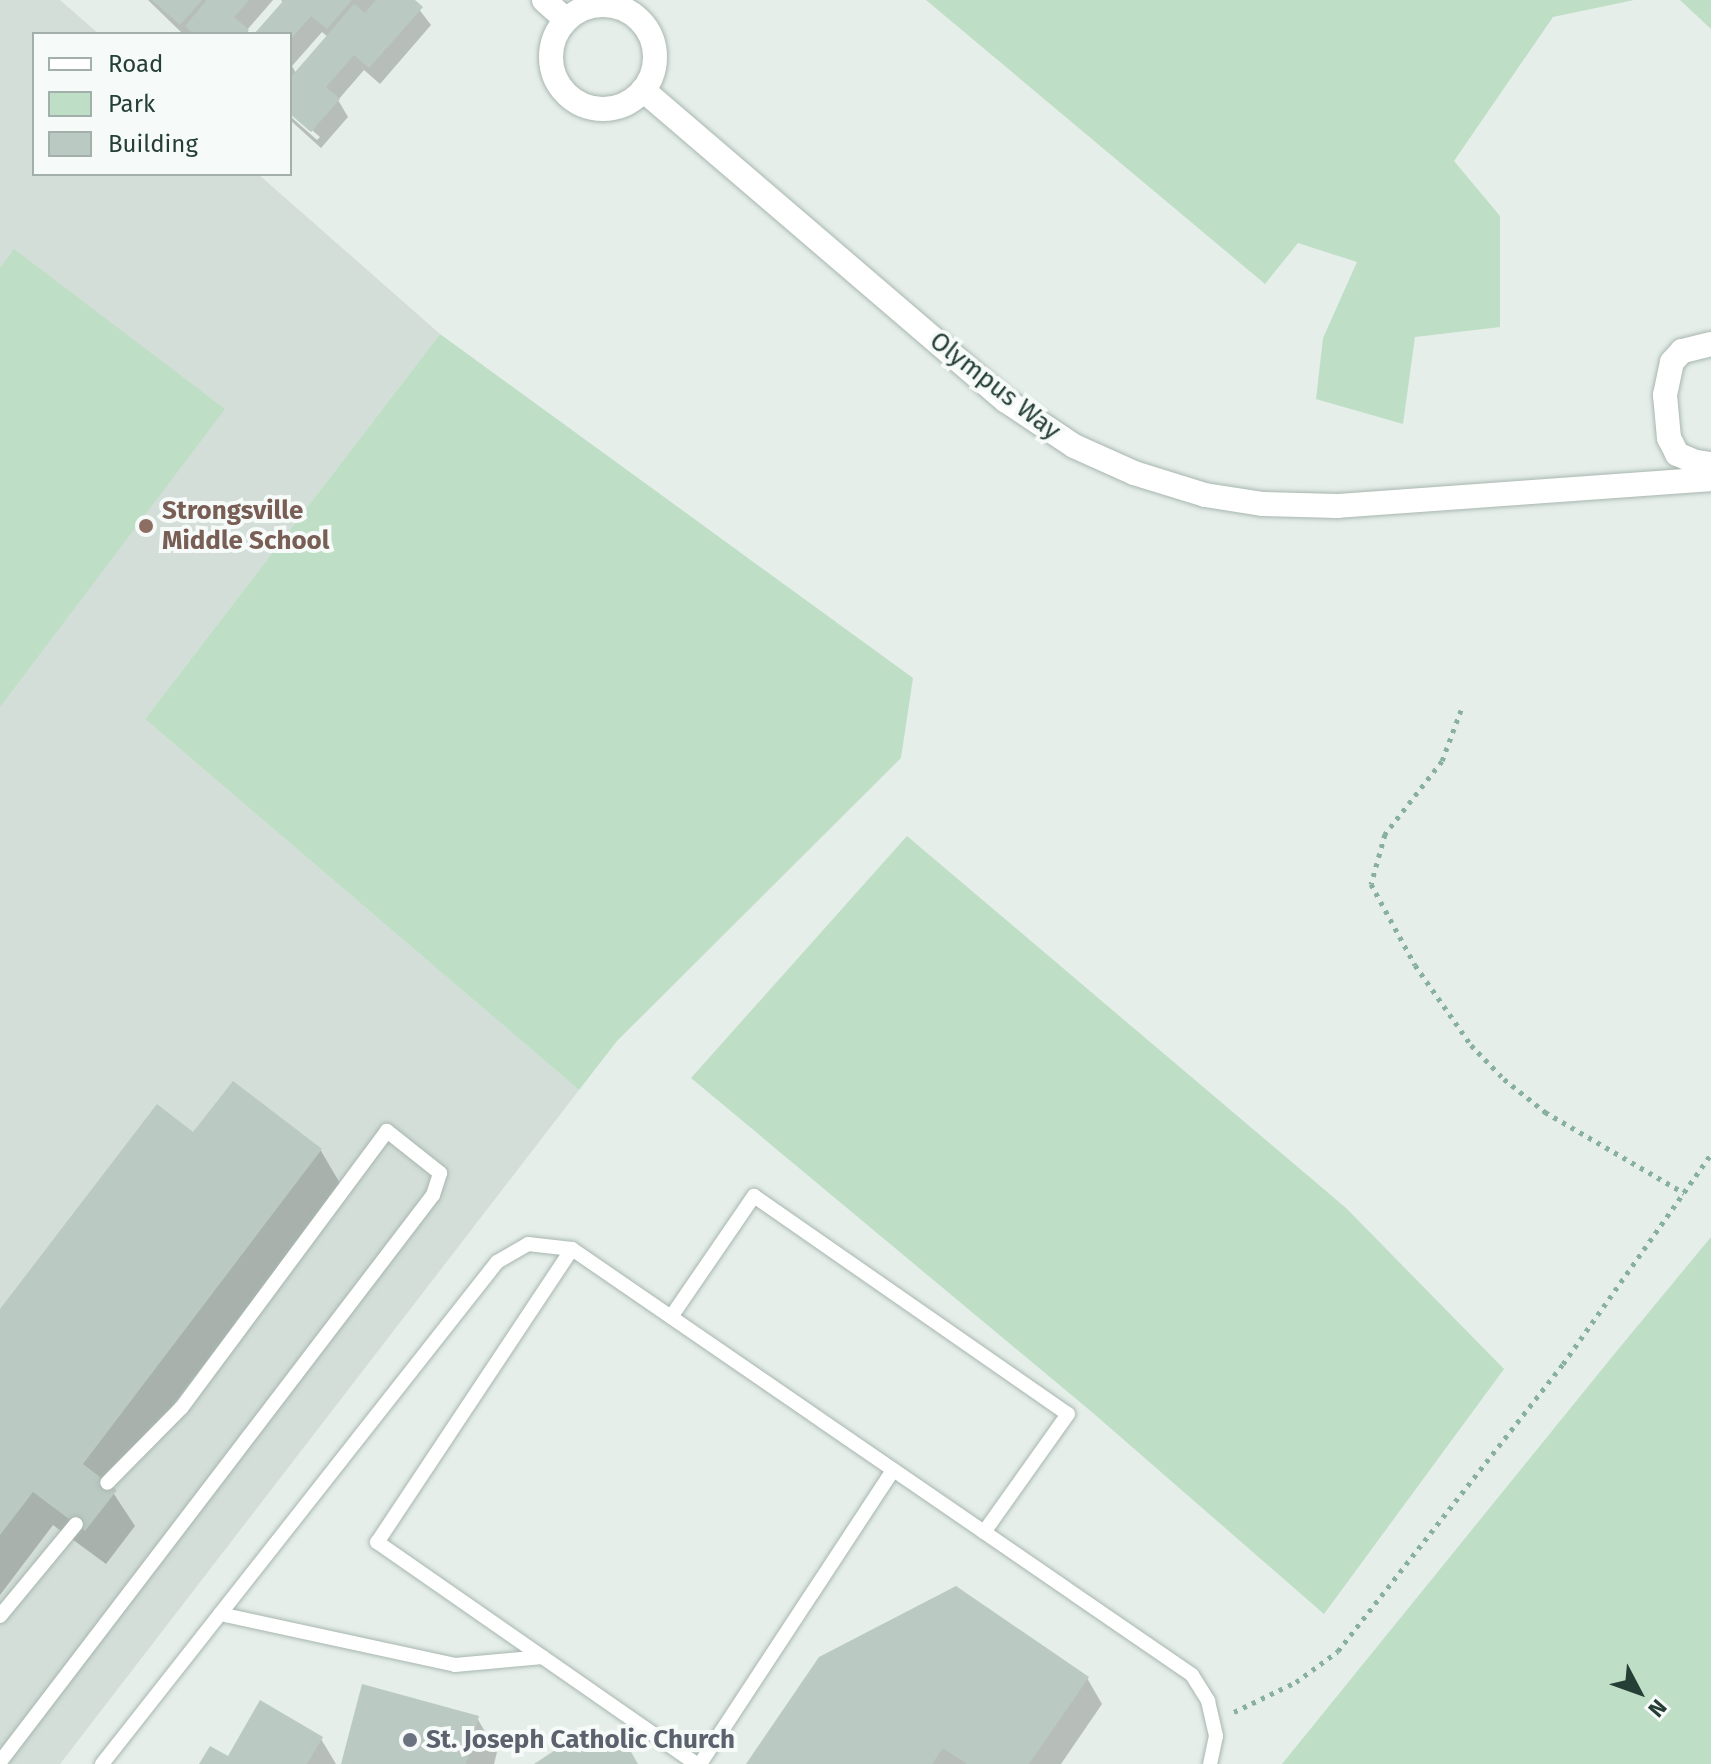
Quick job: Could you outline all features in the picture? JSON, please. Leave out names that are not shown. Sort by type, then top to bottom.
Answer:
[{"type":"street","points":[[544,0],[566,20]]},
{"type":"street","points":[[608,4],[647,9],[647,28],[655,53],[650,79],[643,90],[630,101],[598,109],[582,105],[568,95],[557,82],[551,50],[566,20],[585,7],[608,4]]},
{"type":"street","name":"Olympus Way","points":[[643,90],[1005,400],[1074,446],[1134,473],[1205,495],[1263,504],[1337,506],[1711,479]]},
{"type":"street","points":[[1711,344],[1682,351],[1672,362],[1665,395],[1669,438],[1677,454],[1711,464]]},
{"type":"lane","points":[[0,1762],[433,1195],[440,1173],[387,1131],[181,1408],[107,1483]]},
{"type":"lane","points":[[671,1317],[754,1196],[1068,1414],[984,1532]]},
{"type":"lane","points":[[102,1764],[497,1262],[528,1244],[572,1249],[1192,1675],[1208,1701],[1216,1736],[1210,1764]]},
{"type":"lane","points":[[572,1249],[377,1542],[543,1657],[699,1764],[893,1470]]},
{"type":"lane","points":[[0,1616],[76,1524]]},
{"type":"lane","points":[[220,1614],[455,1665],[543,1657]]},
{"type":"path","points":[[1461,710],[1442,761],[1385,834],[1371,884],[1415,965],[1471,1045],[1504,1079],[1545,1112],[1684,1193]]},
{"type":"path","points":[[1212,1721],[1260,1702],[1338,1651],[1563,1364],[1711,1154]]},
{"type":"shaded area","points":[[0,0],[60,0],[97,32],[32,32],[32,176],[260,176],[440,334],[145,719],[579,1090],[60,1764],[0,1764]]},
{"type":"green space","points":[[926,0],[1634,0],[1553,17],[1454,161],[1500,216],[1500,327],[1415,337],[1403,424],[1316,399],[1323,338],[1357,262],[1298,243],[1265,284]]},
{"type":"green space","points":[[1680,0],[1711,0],[1711,29]]},
{"type":"green space","points":[[14,249],[225,409],[0,707],[0,268]]},
{"type":"green space","points":[[440,334],[913,678],[901,758],[617,1041],[579,1090],[145,719]]},
{"type":"green space","points":[[907,836],[1346,1208],[1504,1369],[1324,1614],[1093,1413],[691,1078]]},
{"type":"green space","points":[[1711,1237],[1711,1764],[1282,1764],[1616,1352]]},
{"type":"building","points":[[152,0],[202,0],[180,25]]},
{"type":"building","points":[[207,0],[249,0],[234,17],[249,30],[248,32],[192,32],[185,26]]},
{"type":"building","points":[[284,0],[352,0],[327,29],[311,16],[292,38],[292,32],[256,32]]},
{"type":"building","points":[[376,0],[415,0],[423,7],[369,68],[354,55],[326,87],[340,99],[311,132],[292,116],[292,76],[354,4],[365,13]]},
{"type":"building","points":[[233,1081],[322,1149],[83,1464],[117,1490],[85,1531],[33,1492],[0,1535],[0,1309],[157,1104],[193,1132]]},
{"type":"building","points":[[956,1586],[1089,1677],[1029,1764],[967,1764],[943,1748],[932,1764],[746,1764],[819,1657]]},
{"type":"building","name":"St. Joseph Catholic Church","points":[[362,1684],[479,1716],[466,1764],[341,1764]]},
{"type":"building","points":[[260,1700],[323,1737],[307,1764],[199,1764],[210,1746],[228,1756]]},
{"type":"building","name":"St. Joseph Catholic Church","points":[[572,1739],[630,1750],[638,1764],[534,1764]]},
{"type":"place","name":"Strongsville Middle School","points":[[146,526]]},
{"type":"place","name":"St. Joseph Catholic Church","points":[[410,1740]]}]
